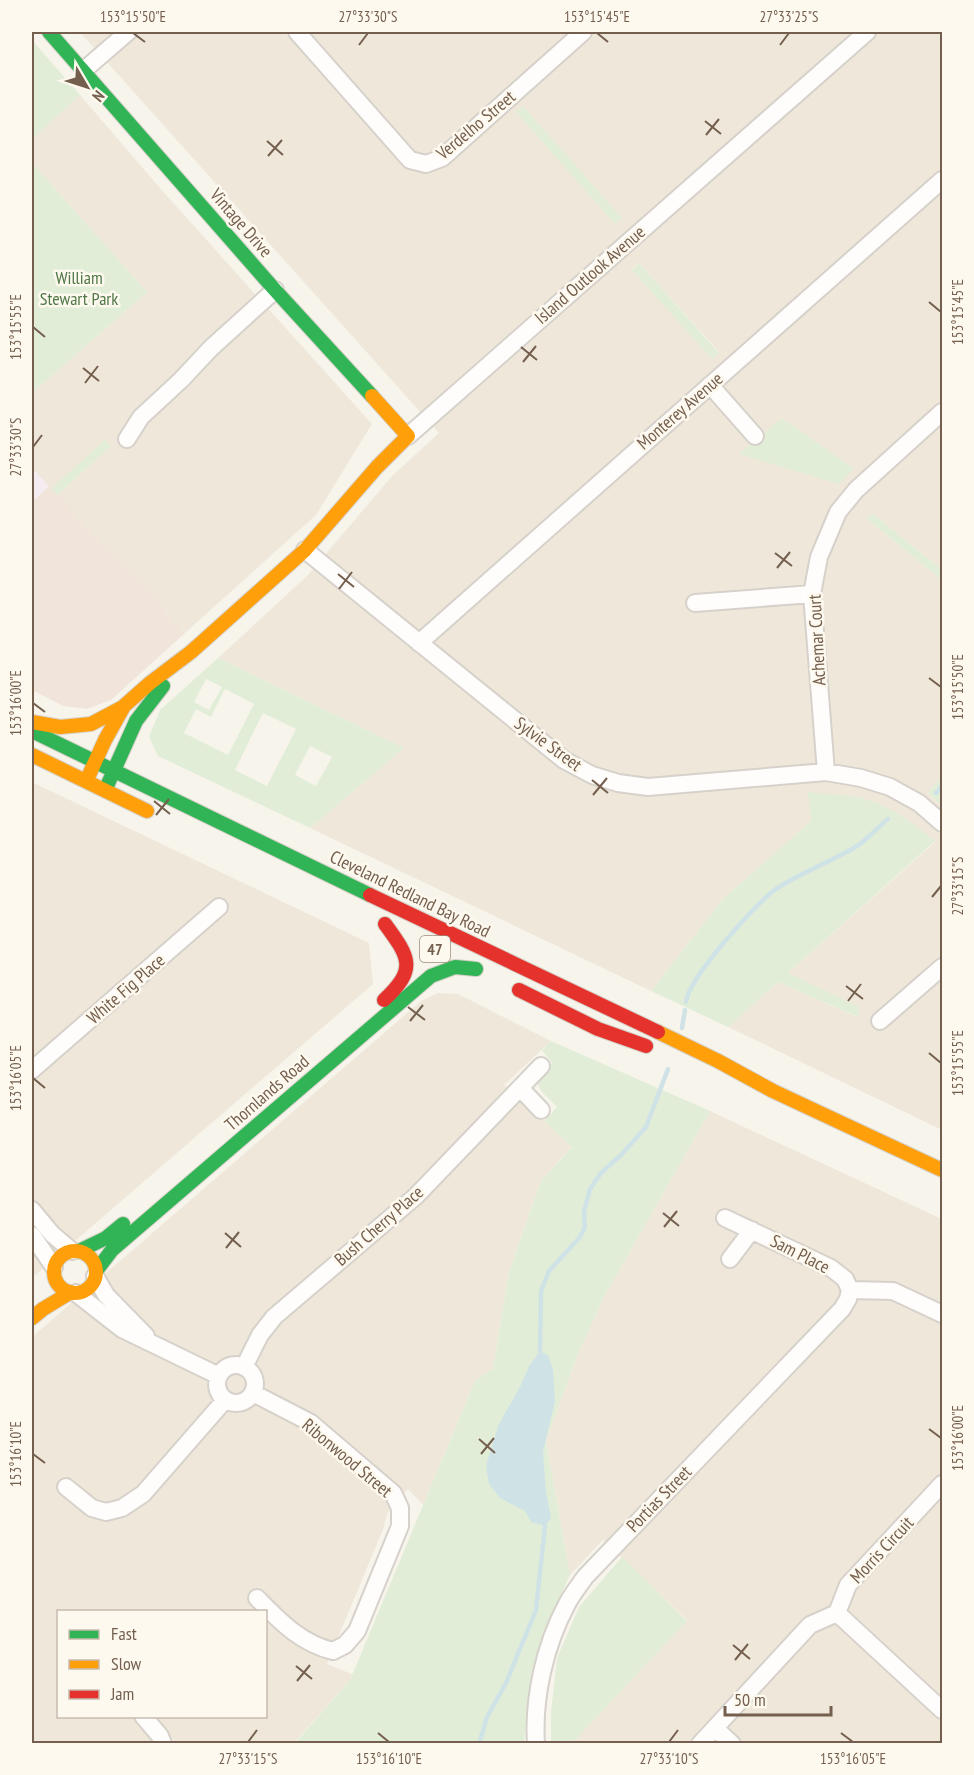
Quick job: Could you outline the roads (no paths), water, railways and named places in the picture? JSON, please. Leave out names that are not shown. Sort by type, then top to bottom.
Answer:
[{"type":"main road","name":"Vintage Drive","points":[[49,32],[275,290],[408,435]]},
{"type":"main road","name":"Island Outlook Avenue","points":[[86,782],[124,706],[150,683],[192,652],[305,550],[408,435]]},
{"type":"main road","name":"Island Outlook Avenue","points":[[104,791],[136,721],[192,652]]},
{"type":"main road","points":[[32,722],[60,727],[91,724],[124,706]]},
{"type":"main road","name":"Cleveland Redland Bay Road","points":[[32,731],[718,1061],[773,1091],[942,1170]]},
{"type":"main road","points":[[32,755],[158,816]]},
{"type":"main road","name":"Thornlands Road","points":[[42,1288],[61,1256],[106,1238],[396,990],[406,977],[407,963],[403,948],[380,921],[405,934]]},
{"type":"main road","name":"Thornlands Road","points":[[32,1318],[43,1309],[92,1285],[96,1274],[112,1250],[431,976],[455,967],[481,971],[446,954]]},
{"type":"main road","points":[[508,961],[550,989],[600,1013],[605,1019],[598,1029]]},
{"type":"main road","points":[[507,984],[598,1029],[664,1053]]},
{"type":"main road","name":"Cleveland Redland Bay Road","points":[[686,1060],[773,1091]]},
{"type":"main road","points":[[76,1251],[88,1255],[94,1262],[96,1274]]},
{"type":"main road","points":[[54,1270],[56,1281],[62,1289],[73,1293]]},
{"type":"street","points":[[84,70],[128,32]]},
{"type":"street","name":"Verdelho Street","points":[[297,32],[410,160],[426,164],[441,158],[583,32]]},
{"type":"street","name":"Island Outlook Avenue","points":[[408,435],[867,32]]},
{"type":"street","name":"Monterey Avenue","points":[[419,643],[942,180]]},
{"type":"street","points":[[127,439],[141,417],[182,380],[211,348],[275,290]]},
{"type":"street","points":[[710,385],[755,436]]},
{"type":"street","name":"Achemar Court","points":[[826,772],[812,594],[819,557],[838,512],[866,479],[942,412]]},
{"type":"street","name":"Sylvie Street","points":[[305,550],[564,760],[592,775],[618,783],[648,787],[826,772],[861,778],[890,788],[919,803],[942,823]]},
{"type":"street","points":[[695,603],[812,594]]},
{"type":"street","name":"White Fig Place","points":[[32,1070],[219,907]]},
{"type":"street","points":[[880,1022],[942,967]]},
{"type":"street","name":"Bush Cherry Place","points":[[244,1367],[260,1335],[274,1317],[416,1196],[541,1066]]},
{"type":"street","points":[[520,1088],[541,1110]]},
{"type":"street","points":[[32,1209],[52,1234],[76,1251]]},
{"type":"street","name":"Sam Place","points":[[725,1218],[831,1268],[845,1279],[850,1290]]},
{"type":"street","name":"Sam Place","points":[[730,1260],[752,1230]]},
{"type":"street","points":[[32,1234],[54,1270]]},
{"type":"street","points":[[96,1274],[106,1295],[126,1318],[155,1345]]},
{"type":"street","points":[[850,1290],[893,1291],[942,1314]]},
{"type":"street","name":"Portias Street","points":[[536,1743],[535,1726],[541,1679],[552,1636],[567,1602],[585,1577],[842,1309],[850,1290]]},
{"type":"street","points":[[73,1293],[122,1329],[219,1376]]},
{"type":"street","points":[[238,1365],[244,1367],[253,1375],[255,1387],[253,1393],[244,1402],[230,1403],[225,1400],[218,1389],[219,1376],[227,1368],[238,1365]]},
{"type":"street","name":"Ribonwood Street","points":[[253,1393],[311,1423],[393,1493],[400,1508],[400,1526],[396,1536],[357,1631],[345,1645],[333,1651],[316,1646],[286,1627],[257,1598]]},
{"type":"street","points":[[66,1487],[92,1508],[106,1512],[122,1508],[143,1494],[225,1400]]},
{"type":"street","name":"Morris Circuit","points":[[837,1613],[848,1585],[942,1484]]},
{"type":"street","points":[[700,1743],[810,1625],[837,1613],[942,1710]]},
{"type":"street","points":[[145,1718],[163,1743]]},
{"type":"street","points":[[715,1728],[732,1743]]},
{"type":"waterway","points":[[936,793],[942,786]]},
{"type":"waterway","points":[[686,1002],[690,991],[710,960],[766,897],[786,883],[857,846],[888,819]]},
{"type":"waterway","points":[[682,1028],[685,1010]]},
{"type":"waterway","points":[[540,1351],[541,1291],[549,1271],[580,1237],[585,1227],[584,1212],[590,1189],[601,1173],[646,1127],[668,1069]]},
{"type":"waterway","points":[[479,1744],[487,1717],[506,1683],[536,1610],[545,1526]]},
{"type":"park label","name":"William Stewart Park","points":[[79,288]]}]
